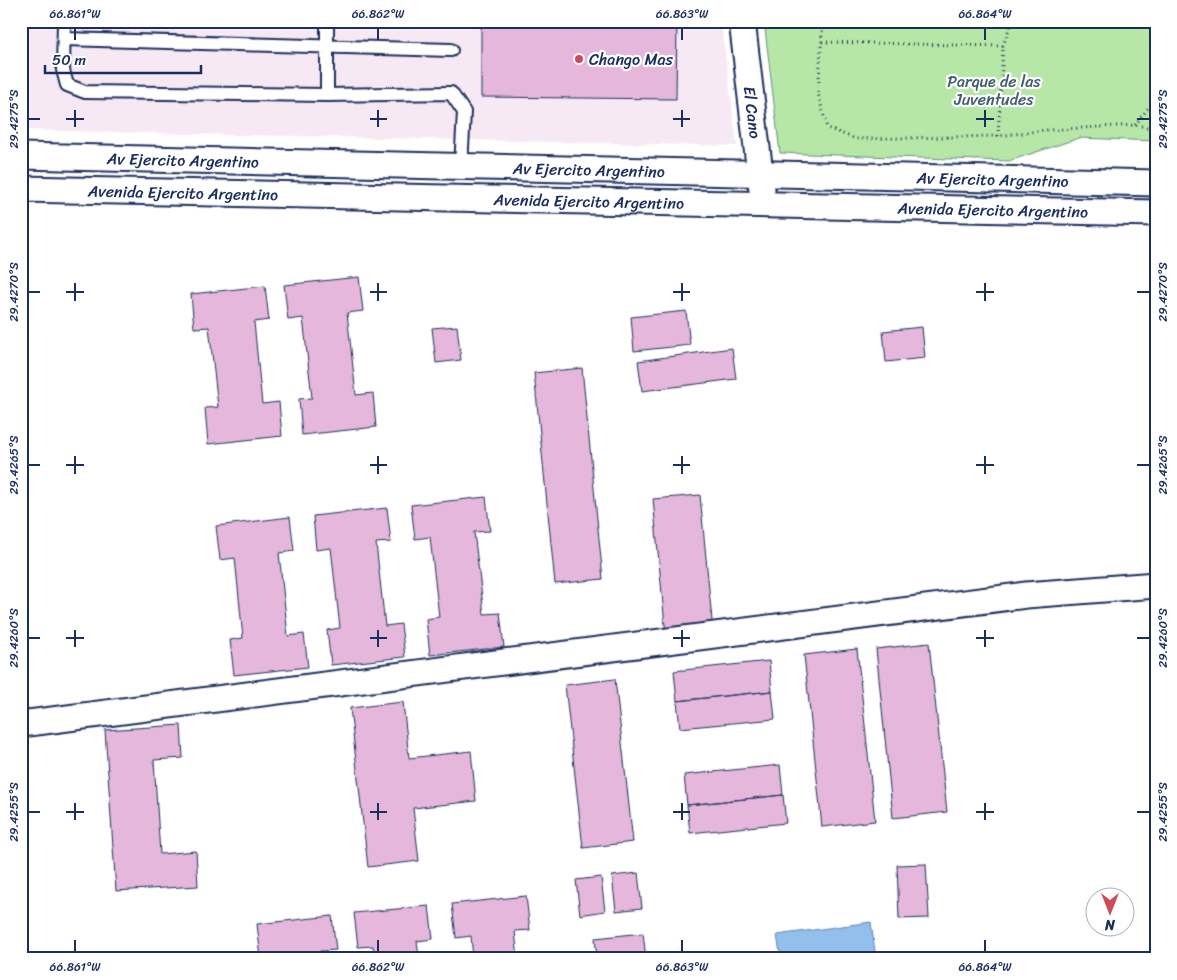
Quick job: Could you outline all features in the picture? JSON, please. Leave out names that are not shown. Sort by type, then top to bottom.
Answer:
[{"type":"street","name":"El Cano","points":[[742,21],[764,205]]},
{"type":"street","name":"Av Ejercito Argentino","points":[[21,156],[1156,183]]},
{"type":"street","name":"Avenida Ejercito Argentino","points":[[21,189],[1156,213]]},
{"type":"street","points":[[21,724],[1026,595],[1156,585]]},
{"type":"lane","points":[[64,21],[63,70],[67,86],[85,92],[327,95],[451,93],[464,112],[461,166]]},
{"type":"lane","points":[[327,21],[327,95]]},
{"type":"lane","points":[[64,39],[450,50]]},
{"type":"path","points":[[824,21],[818,93],[827,128],[856,139],[998,136],[1046,130],[1135,125],[1156,129]]},
{"type":"path","points":[[998,136],[1003,46],[1012,21]]},
{"type":"path","points":[[822,42],[1003,46]]},
{"type":"path","points":[[1135,125],[1148,108],[1156,104]]},
{"type":"shaded area","points":[[21,21],[721,21],[737,146],[21,130]]},
{"type":"green space","name":"Parque de las Juventudes","points":[[764,21],[1156,21],[1156,141],[1079,138],[1009,161],[780,153]]},
{"type":"water","points":[[871,922],[876,959],[781,959],[777,935]]},
{"type":"building","name":"Chango Mas","points":[[481,21],[677,21],[676,99],[481,97]]},
{"type":"building","points":[[359,277],[363,311],[347,313],[356,395],[373,393],[376,427],[302,435],[299,399],[312,398],[303,318],[288,320],[284,285]]},
{"type":"building","points":[[265,286],[269,320],[254,322],[262,404],[279,402],[282,436],[208,444],[205,408],[218,407],[209,327],[194,328],[191,294]]},
{"type":"building","points":[[686,311],[690,345],[634,351],[631,317]]},
{"type":"building","points":[[457,326],[461,360],[436,363],[432,328]]},
{"type":"building","points":[[922,327],[925,358],[886,362],[883,331]]},
{"type":"building","points":[[732,348],[736,379],[642,391],[638,361]]},
{"type":"building","points":[[582,368],[603,579],[555,584],[534,373]]},
{"type":"building","points":[[700,495],[713,631],[666,636],[653,499]]},
{"type":"building","points":[[486,497],[490,531],[474,532],[484,614],[500,613],[504,647],[430,655],[426,619],[439,617],[430,537],[415,539],[411,505]]},
{"type":"building","points":[[387,508],[391,542],[376,543],[385,626],[401,624],[405,657],[331,665],[327,630],[340,628],[331,548],[316,550],[313,516]]},
{"type":"building","points":[[290,517],[294,551],[279,553],[288,636],[304,634],[308,667],[234,675],[230,640],[243,638],[235,558],[220,560],[216,526]]},
{"type":"building","points":[[929,643],[947,812],[893,818],[876,649]]},
{"type":"building","points":[[857,649],[875,821],[822,827],[804,655]]},
{"type":"building","points":[[769,661],[772,691],[677,701],[674,671]]},
{"type":"building","points":[[615,679],[633,842],[583,848],[565,685]]},
{"type":"building","points":[[772,691],[775,719],[680,728],[677,701]]},
{"type":"building","points":[[403,702],[409,758],[471,751],[476,801],[413,808],[419,861],[368,867],[350,708]]},
{"type":"building","points":[[181,725],[183,758],[154,760],[160,854],[196,851],[198,886],[116,891],[105,730]]},
{"type":"building","points":[[780,765],[783,795],[687,805],[684,775]]},
{"type":"building","points":[[783,795],[786,823],[690,833],[687,805]]},
{"type":"building","points":[[926,864],[929,918],[899,919],[897,865]]},
{"type":"building","points":[[638,873],[642,908],[616,911],[612,876]]},
{"type":"building","points":[[601,877],[605,911],[580,915],[576,880]]},
{"type":"building","points":[[526,896],[530,930],[515,931],[518,959],[473,959],[471,936],[456,938],[452,904]]},
{"type":"building","points":[[429,906],[433,939],[417,941],[419,959],[375,959],[373,946],[358,947],[354,913]]},
{"type":"building","points":[[332,916],[336,950],[320,951],[321,959],[276,959],[276,956],[261,958],[257,924]]},
{"type":"building","points":[[643,933],[646,959],[597,959],[595,938]]},
{"type":"building","points":[[752,956],[752,959],[704,959]]},
{"type":"place","name":"Chango Mas","points":[[579,59]]}]
